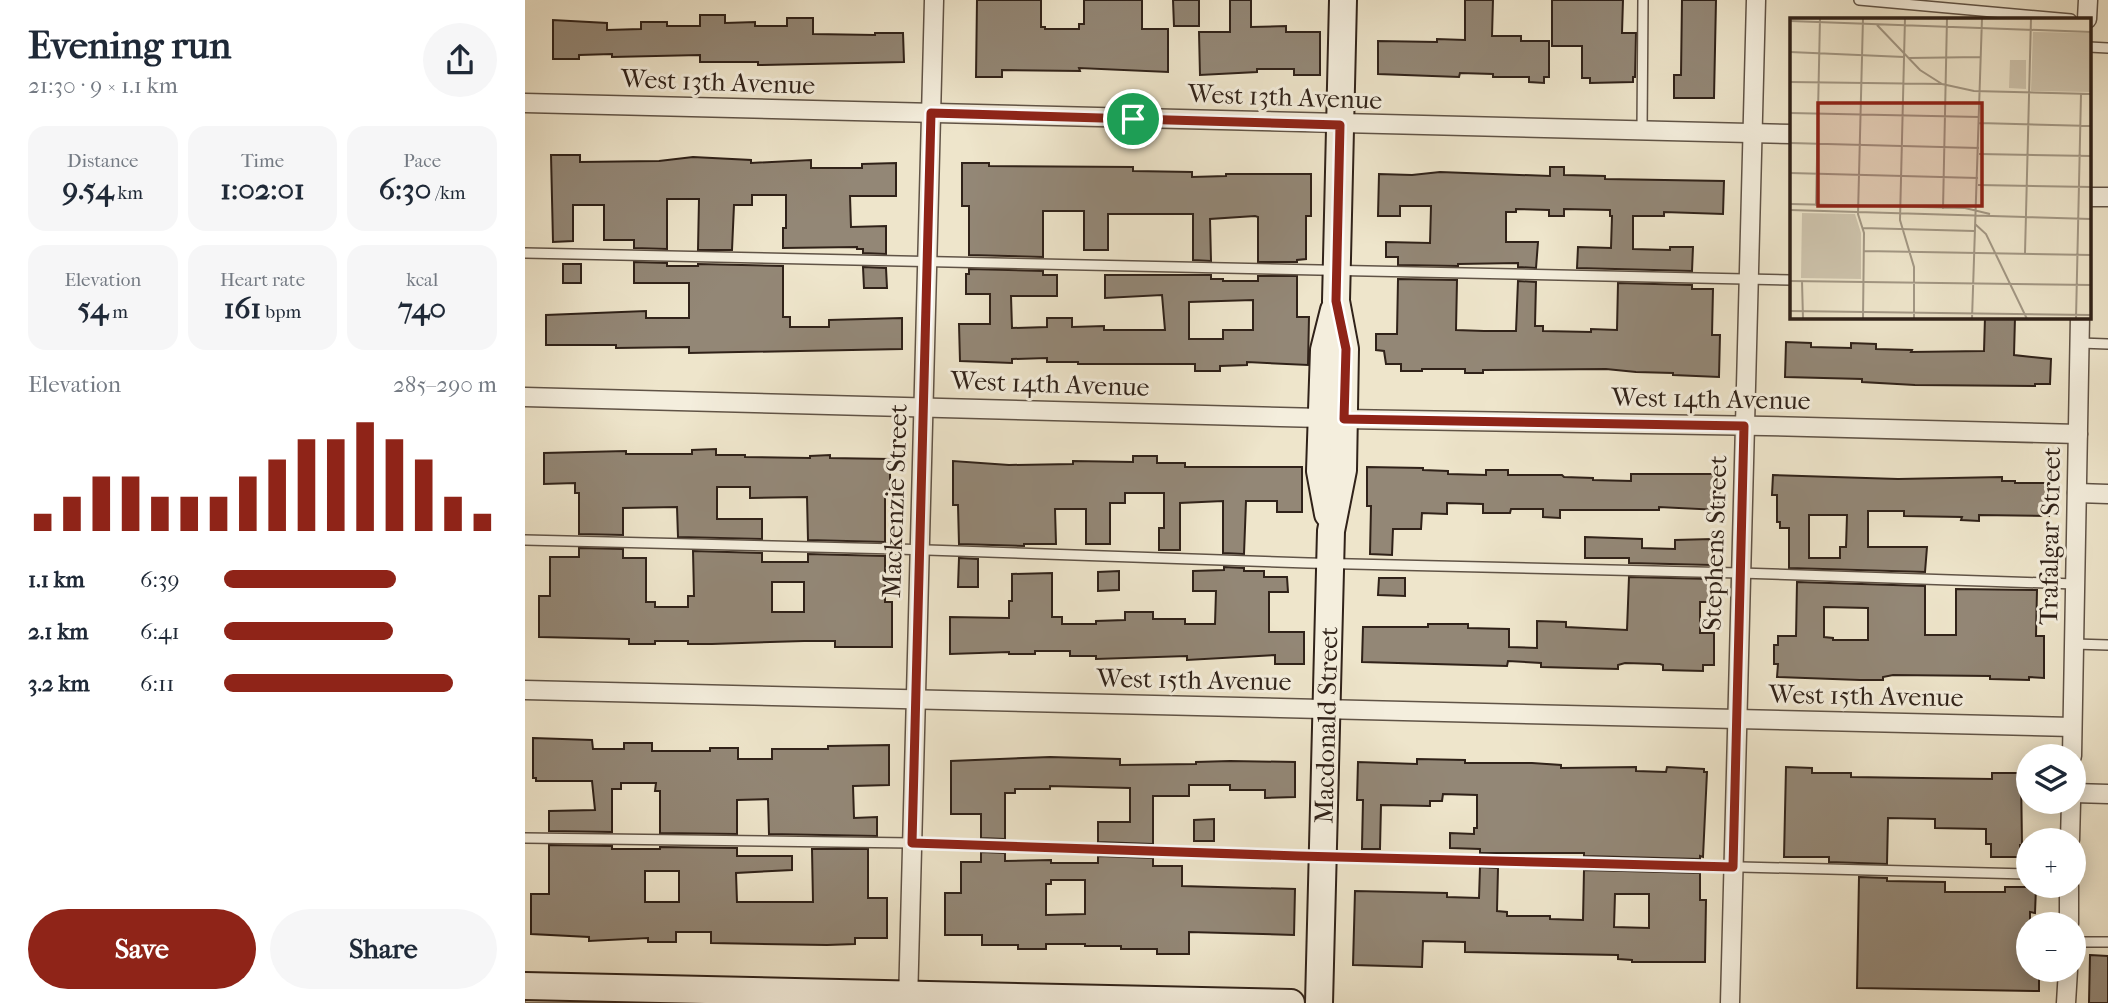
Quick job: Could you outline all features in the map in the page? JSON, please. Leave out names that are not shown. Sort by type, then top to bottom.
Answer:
[{"type":"street","name":"Mackenzie Street","points":[[908,999],[934,0]]},
{"type":"street","name":"Macdonald Street","points":[[1319,1003],[1331,531],[1320,471],[1333,419],[1324,350],[1336,301],[1343,0]]},
{"type":"street","name":"Stephens Street","points":[[1730,1003],[1756,0]]},
{"type":"street","points":[[2087,18],[2088,0]]},
{"type":"street","name":"West 13th Avenue","points":[[525,103],[1790,134]]},
{"type":"street","name":"Trafalgar Street","points":[[2072,744],[2080,318]]},
{"type":"street","name":"West 14th Avenue","points":[[525,397],[1333,419],[2078,434]]},
{"type":"street","points":[[2077,493],[2108,494]]},
{"type":"street","name":"West 15th Avenue","points":[[525,690],[2072,727]]},
{"type":"street","points":[[2086,793],[2108,794]]},
{"type":"street","points":[[2066,1003],[2067,982]]},
{"type":"street","points":[[525,986],[908,999],[1291,1003]]},
{"type":"lane","points":[[1642,131],[1643,0]]},
{"type":"lane","points":[[1859,0],[2060,18]]},
{"type":"lane","points":[[525,253],[1790,280]]},
{"type":"lane","points":[[2080,343],[2108,344]]},
{"type":"lane","points":[[525,540],[2075,584]]},
{"type":"lane","points":[[2074,644],[2108,645]]},
{"type":"lane","points":[[525,838],[912,843],[2016,874]]},
{"type":"lane","points":[[2086,942],[2108,942]]},
{"type":"shaded area","points":[[554,995],[821,1003],[525,1003],[525,1000]]},
{"type":"building","points":[[977,0],[1041,0],[1041,27],[1079,29],[1079,24],[1084,24],[1084,0],[1142,0],[1142,29],[1168,29],[1168,72],[1079,68],[1080,71],[1002,70],[1002,77],[976,77]]},
{"type":"building","points":[[1173,0],[1199,0],[1199,26],[1174,26]]},
{"type":"building","points":[[1230,0],[1251,0],[1251,27],[1286,26],[1286,32],[1320,32],[1320,75],[1294,75],[1294,69],[1257,69],[1257,72],[1200,75],[1199,32],[1230,32]]},
{"type":"building","points":[[1465,0],[1493,0],[1492,36],[1521,36],[1521,41],[1549,41],[1549,77],[1544,77],[1544,83],[1529,82],[1529,77],[1493,77],[1493,74],[1460,73],[1459,77],[1378,74],[1378,41],[1465,40]]},
{"type":"building","points":[[1552,0],[1623,0],[1622,33],[1636,33],[1633,82],[1590,83],[1590,78],[1582,78],[1582,46],[1552,46]]},
{"type":"building","points":[[1682,0],[1716,0],[1714,98],[1674,98],[1674,75],[1681,75]]},
{"type":"building","points":[[700,15],[725,15],[725,23],[755,22],[755,26],[787,26],[787,18],[813,18],[813,34],[903,33],[904,62],[758,65],[758,62],[700,62],[700,55],[612,57],[612,54],[579,55],[579,59],[553,59],[553,20],[607,23],[607,30],[641,29],[641,22],[667,22],[667,26],[700,26]]},
{"type":"building","points":[[551,155],[580,155],[580,162],[659,161],[693,157],[751,160],[751,163],[811,160],[811,168],[862,168],[862,164],[896,163],[896,196],[850,196],[851,227],[886,226],[886,254],[863,253],[863,249],[857,247],[783,248],[786,195],[752,195],[752,205],[734,205],[732,250],[698,250],[699,199],[667,199],[667,249],[634,248],[634,240],[604,240],[604,205],[573,205],[573,241],[553,242]]},
{"type":"building","points":[[962,163],[989,163],[989,166],[1133,167],[1133,171],[1192,172],[1192,177],[1226,174],[1311,174],[1311,216],[1306,216],[1306,259],[1297,262],[1258,262],[1258,217],[1255,216],[1210,219],[1211,261],[1193,260],[1193,214],[1108,214],[1108,250],[1084,250],[1084,211],[1043,211],[1043,257],[969,255],[969,206],[962,206]]},
{"type":"building","points":[[1550,167],[1564,167],[1564,175],[1605,176],[1605,179],[1724,181],[1723,214],[1664,212],[1664,216],[1633,216],[1633,249],[1670,250],[1670,247],[1693,247],[1692,271],[1577,268],[1578,247],[1611,248],[1610,210],[1564,209],[1564,216],[1549,216],[1549,210],[1516,209],[1516,212],[1506,212],[1506,242],[1538,242],[1536,268],[1518,267],[1518,263],[1398,265],[1398,257],[1386,257],[1386,242],[1430,243],[1431,206],[1400,206],[1400,216],[1378,216],[1379,174],[1440,172],[1550,176]]},
{"type":"building","points":[[634,262],[667,263],[667,266],[783,266],[783,317],[790,317],[790,327],[829,327],[829,320],[902,318],[902,349],[689,353],[689,347],[546,345],[546,315],[646,311],[646,318],[689,318],[689,283],[634,283]]},
{"type":"building","points":[[563,264],[581,264],[581,283],[563,283]]},
{"type":"building","points":[[863,267],[886,268],[887,288],[864,288]]},
{"type":"building","points":[[969,269],[1043,271],[1043,275],[1057,275],[1057,296],[1011,296],[1012,328],[1047,327],[1047,318],[1072,318],[1072,327],[1104,326],[1104,330],[1165,330],[1162,295],[1105,298],[1105,275],[1211,275],[1211,279],[1223,281],[1258,281],[1258,276],[1297,276],[1297,317],[1309,317],[1308,365],[1247,362],[1247,365],[1220,366],[1220,371],[1195,371],[1195,364],[1078,364],[1047,362],[1047,358],[1012,359],[1012,363],[960,361],[959,324],[990,324],[990,294],[966,294],[966,274],[969,274]],"holes":[[[1253,300],[1253,330],[1223,330],[1223,339],[1189,339],[1189,302]]]},
{"type":"building","points":[[1398,279],[1457,280],[1456,330],[1484,331],[1516,331],[1518,281],[1536,282],[1535,326],[1543,326],[1543,331],[1617,330],[1618,283],[1692,285],[1692,289],[1713,289],[1712,335],[1720,335],[1719,377],[1606,369],[1483,370],[1483,373],[1465,373],[1465,369],[1401,371],[1401,364],[1386,364],[1384,351],[1376,350],[1376,334],[1397,334]]},
{"type":"building","points":[[1985,318],[2015,318],[2014,355],[2051,359],[2050,384],[1915,385],[1862,382],[1862,379],[1785,377],[1786,342],[1811,343],[1811,347],[1851,348],[1851,343],[1876,344],[1876,349],[1912,350],[1911,352],[1984,351]]},
{"type":"building","points":[[716,449],[716,455],[745,457],[810,458],[830,455],[830,458],[890,459],[890,493],[885,493],[885,542],[808,540],[807,497],[750,498],[750,487],[717,487],[717,519],[762,519],[762,539],[678,537],[677,507],[623,508],[623,535],[579,534],[579,493],[575,493],[575,483],[544,484],[544,453],[626,451],[626,454],[692,454],[692,450]]},
{"type":"building","points":[[1133,456],[1157,456],[1157,463],[1185,463],[1185,467],[1302,467],[1302,512],[1277,512],[1277,501],[1246,501],[1244,554],[1223,553],[1223,501],[1180,503],[1180,550],[1159,550],[1159,528],[1164,528],[1164,493],[1125,493],[1125,503],[1110,503],[1110,544],[1086,544],[1086,509],[1055,509],[1056,544],[959,544],[958,505],[953,505],[953,461],[1009,465],[1073,464],[1073,461],[1133,462]]},
{"type":"building","points":[[1367,467],[1423,468],[1448,471],[1448,474],[1486,475],[1486,470],[1508,470],[1508,475],[1562,475],[1593,480],[1631,481],[1631,474],[1720,474],[1719,510],[1659,507],[1659,510],[1560,510],[1560,518],[1543,517],[1543,509],[1511,509],[1510,513],[1483,513],[1483,504],[1447,503],[1447,514],[1422,513],[1421,529],[1393,529],[1392,555],[1370,554],[1371,506],[1367,506]]},
{"type":"building","points":[[1773,475],[1898,479],[2002,477],[2002,481],[2015,483],[2049,483],[2049,516],[1979,515],[1979,521],[1961,520],[1962,517],[1904,516],[1904,511],[1868,511],[1868,547],[1927,547],[1925,572],[1789,568],[1789,528],[1780,528],[1780,522],[1777,522],[1777,495],[1772,495]],"holes":[[[1809,515],[1847,515],[1846,547],[1840,547],[1840,558],[1809,558]]]},
{"type":"building","points":[[1585,537],[1642,539],[1642,548],[1675,549],[1675,540],[1712,539],[1711,565],[1629,563],[1629,558],[1585,558]]},
{"type":"building","points":[[579,548],[623,549],[623,558],[646,558],[646,602],[655,602],[655,607],[688,607],[688,596],[694,596],[693,551],[762,553],[762,562],[808,562],[808,554],[885,556],[885,602],[892,602],[892,647],[835,647],[835,641],[688,644],[688,641],[655,641],[655,644],[629,644],[629,639],[539,637],[539,596],[550,596],[550,557],[579,557]],"holes":[[[772,582],[804,582],[804,612],[772,612]]]},
{"type":"building","points":[[959,558],[978,559],[978,587],[958,587]]},
{"type":"building","points":[[1224,567],[1264,571],[1264,577],[1287,577],[1288,592],[1269,592],[1269,632],[1304,632],[1304,664],[1275,664],[1275,655],[1187,660],[1187,656],[1096,659],[1096,656],[1070,656],[1070,651],[1035,651],[1035,654],[950,654],[950,617],[1009,618],[1012,574],[1052,573],[1052,617],[1062,617],[1062,624],[1096,624],[1096,621],[1125,620],[1125,612],[1153,612],[1153,619],[1185,619],[1185,624],[1215,624],[1216,591],[1193,591],[1193,571],[1224,570]]},
{"type":"building","points":[[1119,571],[1119,590],[1098,591],[1098,572]]},
{"type":"building","points":[[1629,577],[1711,579],[1710,602],[1700,602],[1700,633],[1714,633],[1714,665],[1703,665],[1703,671],[1663,670],[1663,665],[1660,664],[1625,663],[1618,665],[1618,669],[1541,667],[1541,663],[1508,661],[1507,666],[1362,662],[1363,627],[1468,624],[1468,628],[1509,629],[1509,647],[1537,648],[1537,621],[1566,622],[1566,627],[1627,630]]},
{"type":"building","points":[[1379,578],[1405,578],[1405,596],[1378,595]]},
{"type":"building","points":[[1797,582],[1925,586],[1925,635],[1956,635],[1956,589],[2037,590],[2036,636],[2044,636],[2044,678],[2029,677],[2029,680],[1990,679],[1990,676],[1893,675],[1883,677],[1883,680],[1860,680],[1777,677],[1778,664],[1774,664],[1774,645],[1778,645],[1778,636],[1796,636]],"holes":[[[1824,607],[1868,608],[1868,640],[1833,640],[1824,637]]]},
{"type":"building","points":[[533,738],[592,740],[593,749],[624,749],[624,743],[652,743],[652,751],[738,748],[738,759],[772,759],[772,749],[889,745],[889,785],[853,786],[854,818],[877,817],[877,836],[769,834],[768,799],[737,800],[737,834],[660,833],[660,791],[655,791],[656,783],[621,783],[621,789],[612,789],[612,832],[549,831],[549,811],[595,810],[592,781],[536,781],[536,778],[533,778]]},
{"type":"building","points":[[1050,757],[1120,759],[1120,765],[1230,761],[1295,762],[1295,797],[1265,798],[1265,790],[1230,790],[1230,785],[1189,785],[1189,796],[1153,796],[1153,844],[1098,842],[1098,822],[1130,822],[1130,788],[1050,786],[1050,789],[1015,789],[1015,793],[1005,793],[1005,839],[981,838],[981,814],[951,814],[951,761]]},
{"type":"building","points":[[1417,759],[1465,760],[1465,763],[1532,763],[1561,765],[1561,768],[1636,767],[1636,771],[1666,772],[1667,767],[1704,769],[1704,772],[1707,772],[1703,857],[1480,853],[1480,849],[1450,848],[1450,833],[1474,834],[1474,828],[1477,828],[1477,795],[1443,794],[1442,801],[1430,801],[1430,806],[1381,805],[1380,849],[1362,849],[1363,800],[1357,800],[1358,762],[1417,764]]},
{"type":"building","points":[[1786,767],[1812,768],[1812,773],[1851,773],[1851,777],[1992,779],[1992,773],[2016,773],[2016,814],[2022,814],[2022,828],[2016,828],[2016,857],[1991,857],[1991,844],[1986,844],[1986,829],[1935,828],[1935,819],[1888,818],[1887,864],[1829,862],[1829,857],[1784,857]]},
{"type":"building","points":[[1214,819],[1214,841],[1194,841],[1194,820]]},
{"type":"building","points":[[549,845],[612,846],[612,849],[737,848],[737,856],[792,856],[792,870],[736,873],[737,902],[813,902],[812,849],[868,849],[868,898],[887,898],[887,938],[855,938],[855,944],[827,945],[711,943],[711,932],[676,932],[676,942],[648,942],[648,938],[589,941],[589,937],[531,934],[531,894],[549,894]],"holes":[[[645,871],[679,871],[679,902],[645,902]]]},
{"type":"building","points":[[981,852],[1005,853],[1005,861],[1051,860],[1051,863],[1098,863],[1098,856],[1153,858],[1153,866],[1182,866],[1182,886],[1295,889],[1294,935],[1189,932],[1189,954],[1157,954],[1157,949],[1121,949],[1121,946],[1085,944],[1046,944],[1046,949],[1018,949],[1018,945],[982,945],[982,935],[945,935],[945,893],[961,893],[961,862],[981,862]],"holes":[[[1051,880],[1085,880],[1085,914],[1046,915],[1046,884],[1051,884]]]},
{"type":"building","points":[[1480,867],[1498,868],[1497,911],[1507,912],[1507,916],[1550,916],[1550,919],[1583,920],[1584,870],[1700,873],[1700,900],[1706,900],[1705,962],[1632,962],[1618,959],[1618,955],[1465,952],[1465,942],[1423,941],[1422,967],[1353,965],[1355,891],[1447,893],[1447,897],[1479,898]],"holes":[[[1615,894],[1649,894],[1649,928],[1614,927]]]},
{"type":"building","points":[[1859,877],[1887,878],[1887,881],[1945,882],[1945,892],[2005,892],[2005,887],[2016,887],[2016,898],[2036,898],[2035,912],[2016,912],[2016,982],[2039,982],[2039,991],[1857,988]]},
{"type":"building","points":[[2090,955],[2108,956],[2108,1003],[2089,1003]]},
{"type":"route","points":[[931,113],[1133,119],[1340,125],[1336,301],[1346,349],[1344,419],[1744,426],[1733,867],[912,843],[931,113]]}]
